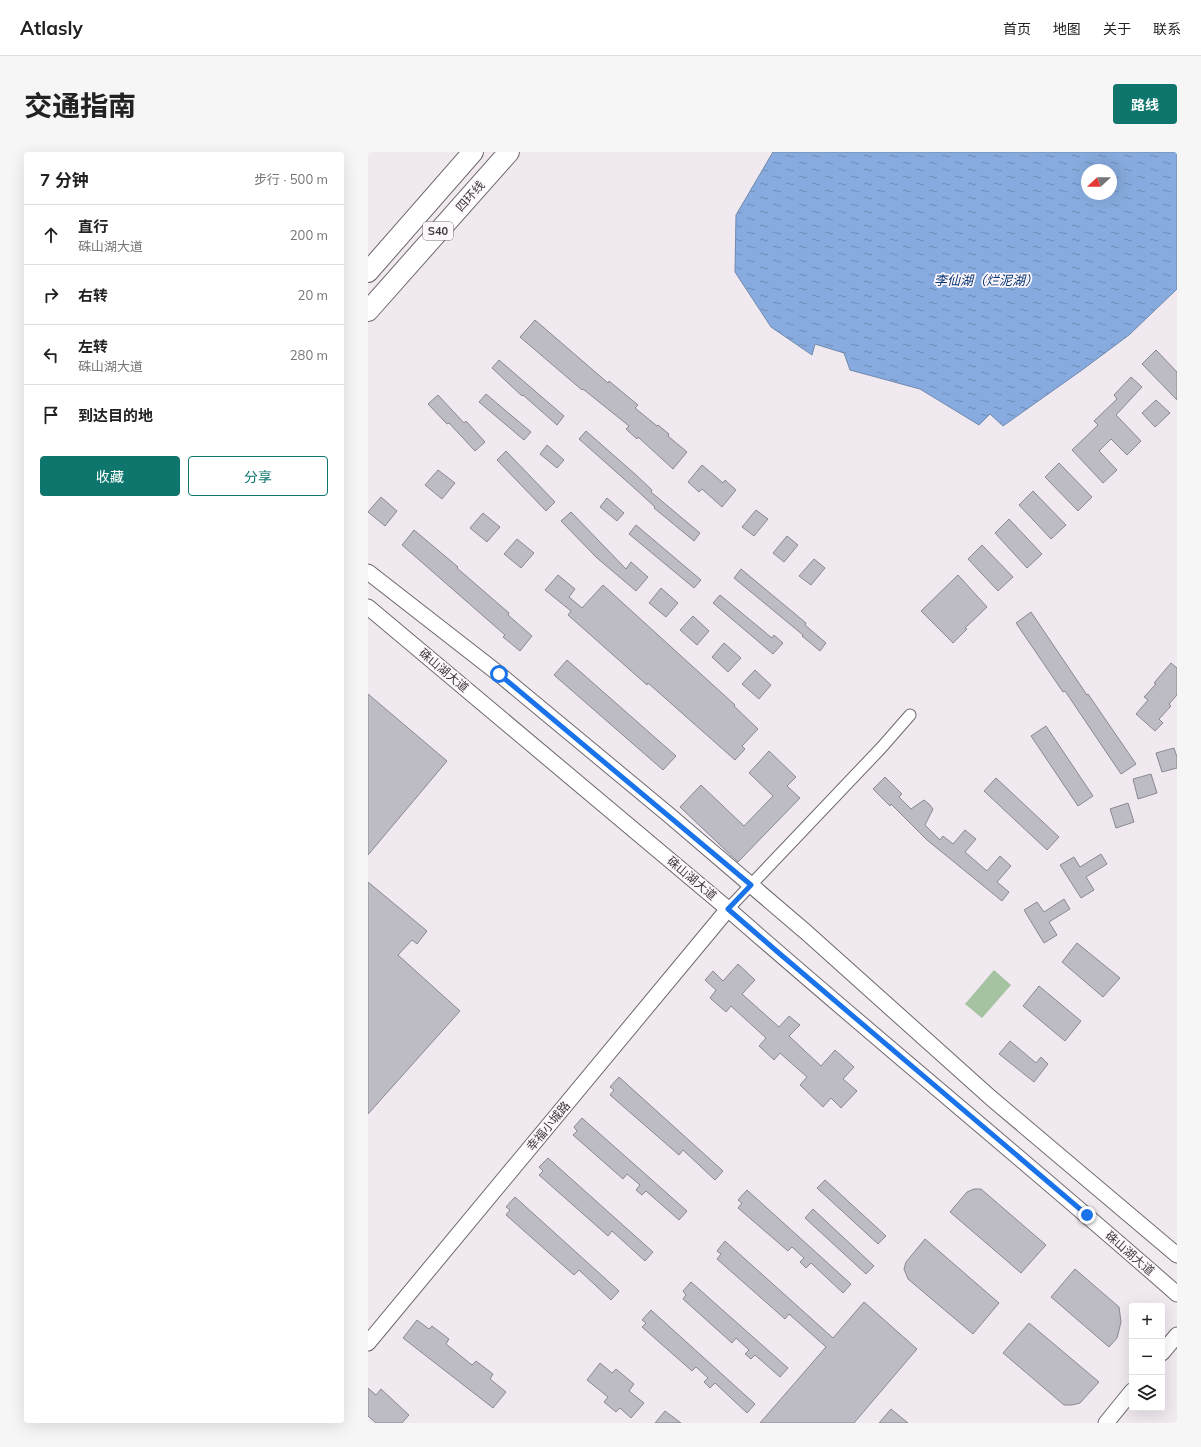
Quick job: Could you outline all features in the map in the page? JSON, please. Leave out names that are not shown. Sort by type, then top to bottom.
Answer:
[{"type":"highway","name":"S40","points":[[368,272],[473,152]]},
{"type":"highway","name":"四环线","points":[[368,311],[509,152]]},
{"type":"main road","points":[[368,304],[502,152]]},
{"type":"main road","points":[[368,572],[499,674],[751,885],[992,1098],[1177,1255]]},
{"type":"main road","name":"硃山湖大道","points":[[368,607],[728,909],[1087,1215],[1177,1294]]},
{"type":"main road","name":"幸福小城路","points":[[368,1343],[728,909]]},
{"type":"main road","points":[[1165,1349],[1177,1334]]},
{"type":"main road","points":[[1106,1423],[1129,1395]]},
{"type":"street","points":[[728,909],[882,747],[910,715]]},
{"type":"green space","points":[[994,970],[1011,985],[982,1018],[965,1004]]},
{"type":"water","name":"李仙湖（烂泥湖）","points":[[773,152],[1177,152],[1177,289],[1129,335],[1003,426],[990,414],[979,425],[920,389],[850,370],[844,353],[815,344],[812,355],[771,327],[735,272],[736,215]]},
{"type":"building","points":[[535,320],[608,383],[609,381],[638,405],[635,408],[669,434],[668,436],[687,452],[673,469],[638,437],[637,439],[626,429],[629,426],[583,389],[582,390],[520,337]]},
{"type":"building","points":[[1156,350],[1177,372],[1177,400],[1142,364]]},
{"type":"building","points":[[499,360],[564,416],[557,425],[523,395],[522,396],[492,368]]},
{"type":"building","points":[[1131,377],[1142,387],[1116,415],[1141,441],[1127,455],[1111,439],[1099,451],[1117,470],[1103,483],[1072,450],[1098,425],[1094,421],[1117,399],[1114,395]]},
{"type":"building","points":[[486,394],[531,432],[524,440],[479,402]]},
{"type":"building","points":[[438,395],[464,423],[466,421],[485,442],[475,451],[449,423],[447,424],[428,404]]},
{"type":"building","points":[[1156,400],[1170,413],[1155,427],[1142,413]]},
{"type":"building","points":[[586,431],[635,474],[652,490],[651,492],[700,533],[694,541],[654,508],[655,507],[579,439]]},
{"type":"building","points":[[547,445],[564,460],[557,468],[540,454]]},
{"type":"building","points":[[506,451],[555,502],[546,511],[497,460]]},
{"type":"building","points":[[1059,463],[1092,497],[1078,511],[1045,477]]},
{"type":"building","points":[[702,465],[723,483],[725,480],[736,490],[722,507],[702,489],[699,492],[688,482]]},
{"type":"building","points":[[438,470],[455,483],[442,499],[425,485]]},
{"type":"building","points":[[1033,491],[1066,525],[1051,539],[1019,505]]},
{"type":"building","points":[[381,497],[397,511],[385,526],[368,512]]},
{"type":"building","points":[[607,498],[624,513],[617,521],[600,507]]},
{"type":"building","points":[[756,510],[768,519],[754,536],[742,527]]},
{"type":"building","points":[[571,512],[626,569],[631,562],[648,577],[636,591],[597,558],[561,521]]},
{"type":"building","points":[[483,513],[500,527],[487,542],[470,528]]},
{"type":"building","points":[[1009,519],[1042,554],[1027,568],[995,533]]},
{"type":"building","points":[[636,525],[701,580],[694,588],[629,534]]},
{"type":"building","points":[[414,530],[458,567],[457,568],[509,613],[508,615],[532,636],[520,651],[503,637],[505,635],[402,545]]},
{"type":"building","points":[[787,536],[798,545],[784,562],[773,553]]},
{"type":"building","points":[[517,539],[534,553],[521,568],[504,554]]},
{"type":"building","points":[[982,545],[1013,577],[998,591],[968,559]]},
{"type":"building","points":[[814,559],[825,568],[811,585],[799,576]]},
{"type":"building","points":[[741,569],[806,623],[805,625],[826,643],[820,651],[734,578]]},
{"type":"building","points":[[558,575],[575,589],[569,597],[582,608],[603,585],[735,705],[734,706],[758,729],[742,746],[745,749],[735,760],[568,615],[571,611],[545,590]]},
{"type":"building","points":[[958,575],[987,607],[965,628],[967,629],[953,643],[921,611]]},
{"type":"building","points":[[661,588],[678,603],[666,617],[649,603]]},
{"type":"building","points":[[720,595],[772,638],[774,635],[783,643],[773,654],[713,603]]},
{"type":"building","points":[[1031,612],[1136,764],[1121,774],[1065,691],[1063,692],[1016,623]]},
{"type":"building","points":[[693,616],[709,631],[697,645],[680,630]]},
{"type":"building","points":[[724,643],[741,658],[728,672],[712,657]]},
{"type":"building","points":[[567,660],[676,756],[663,770],[554,675]]},
{"type":"building","points":[[1171,663],[1177,668],[1177,695],[1169,704],[1171,706],[1159,719],[1163,723],[1155,731],[1136,714],[1148,700],[1144,697],[1156,684],[1154,683]]},
{"type":"building","points":[[755,670],[771,685],[759,699],[742,684]]},
{"type":"building","points":[[368,694],[447,761],[368,855]]},
{"type":"building","points":[[1046,726],[1093,796],[1078,806],[1031,736]]},
{"type":"building","points":[[1174,748],[1177,757],[1177,768],[1162,772],[1156,753]]},
{"type":"building","points":[[769,751],[796,777],[787,786],[800,798],[738,862],[680,807],[701,785],[744,826],[773,796],[749,773]]},
{"type":"building","points":[[1151,774],[1157,793],[1138,799],[1133,779]]},
{"type":"building","points":[[885,777],[902,794],[899,797],[911,809],[924,800],[929,804],[933,809],[925,825],[940,840],[943,836],[953,844],[965,830],[976,839],[965,852],[987,871],[1000,856],[1011,866],[997,882],[1009,892],[1002,901],[927,840],[891,804],[890,806],[873,789]]},
{"type":"building","points":[[996,778],[1059,837],[1047,850],[984,791]]},
{"type":"building","points":[[1128,803],[1134,822],[1116,828],[1110,809]]},
{"type":"building","points":[[1101,854],[1107,864],[1086,877],[1094,890],[1081,898],[1060,865],[1074,857],[1080,867]]},
{"type":"building","points":[[368,882],[427,931],[417,944],[412,940],[398,955],[460,1011],[368,1114]]},
{"type":"building","points":[[1064,899],[1070,909],[1049,922],[1057,935],[1044,943],[1024,910],[1037,902],[1044,912]]},
{"type":"building","points":[[1077,943],[1120,978],[1103,997],[1062,962]]},
{"type":"building","points":[[738,964],[755,980],[742,994],[779,1027],[789,1016],[800,1025],[789,1036],[821,1066],[835,1050],[854,1067],[843,1079],[857,1091],[841,1108],[831,1098],[823,1107],[800,1085],[807,1077],[780,1053],[774,1060],[759,1046],[766,1038],[731,1006],[726,1012],[710,998],[716,990],[705,980],[713,971],[723,981]]},
{"type":"building","points":[[1039,986],[1081,1021],[1065,1041],[1023,1006]]},
{"type":"building","points":[[1010,1041],[1036,1063],[1041,1057],[1048,1064],[1034,1082],[999,1054]]},
{"type":"building","points":[[619,1077],[723,1171],[715,1180],[683,1150],[679,1155],[610,1095],[614,1090],[610,1087]]},
{"type":"building","points":[[582,1118],[687,1211],[679,1220],[646,1191],[642,1195],[636,1190],[640,1185],[627,1174],[623,1179],[573,1135],[577,1131],[574,1127]]},
{"type":"building","points":[[548,1158],[653,1252],[645,1261],[612,1231],[608,1236],[539,1175],[543,1171],[539,1167]]},
{"type":"building","points":[[825,1180],[886,1236],[878,1244],[817,1188]]},
{"type":"building","points":[[974,1189],[981,1189],[1046,1245],[1021,1273],[950,1212],[967,1192]]},
{"type":"building","points":[[747,1190],[851,1284],[843,1293],[811,1263],[806,1268],[800,1262],[804,1258],[792,1247],[788,1251],[738,1208],[742,1203],[738,1200]]},
{"type":"building","points":[[515,1197],[619,1291],[611,1300],[579,1270],[574,1275],[506,1215],[510,1210],[506,1207]]},
{"type":"building","points":[[813,1209],[874,1266],[866,1274],[805,1218]]},
{"type":"building","points":[[925,1239],[999,1303],[973,1334],[908,1279],[904,1269],[906,1262]]},
{"type":"building","points":[[725,1241],[833,1338],[864,1302],[917,1349],[854,1423],[760,1423],[826,1347],[789,1314],[785,1319],[717,1259],[721,1254],[717,1251]]},
{"type":"building","points":[[1075,1269],[1119,1307],[1121,1322],[1117,1338],[1109,1347],[1051,1297]]},
{"type":"building","points":[[691,1282],[788,1368],[780,1377],[755,1355],[751,1359],[745,1354],[749,1350],[736,1338],[732,1343],[683,1299],[686,1295],[683,1291]]},
{"type":"building","points":[[651,1310],[755,1404],[747,1413],[715,1383],[710,1388],[704,1382],[708,1378],[696,1367],[692,1371],[642,1327],[646,1323],[642,1320]]},
{"type":"building","points":[[417,1320],[429,1329],[432,1326],[449,1339],[446,1344],[472,1365],[476,1361],[493,1374],[490,1379],[506,1392],[493,1408],[403,1338]]},
{"type":"building","points":[[1029,1323],[1099,1382],[1080,1403],[1064,1405],[1003,1353]]},
{"type":"building","points":[[600,1363],[612,1373],[616,1369],[634,1384],[629,1391],[644,1403],[631,1418],[620,1408],[616,1412],[604,1402],[608,1397],[587,1380]]},
{"type":"building","points":[[368,1388],[376,1395],[381,1389],[409,1415],[402,1423],[376,1423],[368,1416]]},
{"type":"building","points":[[891,1409],[908,1423],[879,1423]]},
{"type":"building","points":[[665,1411],[681,1423],[655,1423]]},
{"type":"route","points":[[499,674],[751,885],[728,909],[1087,1215]]}]
